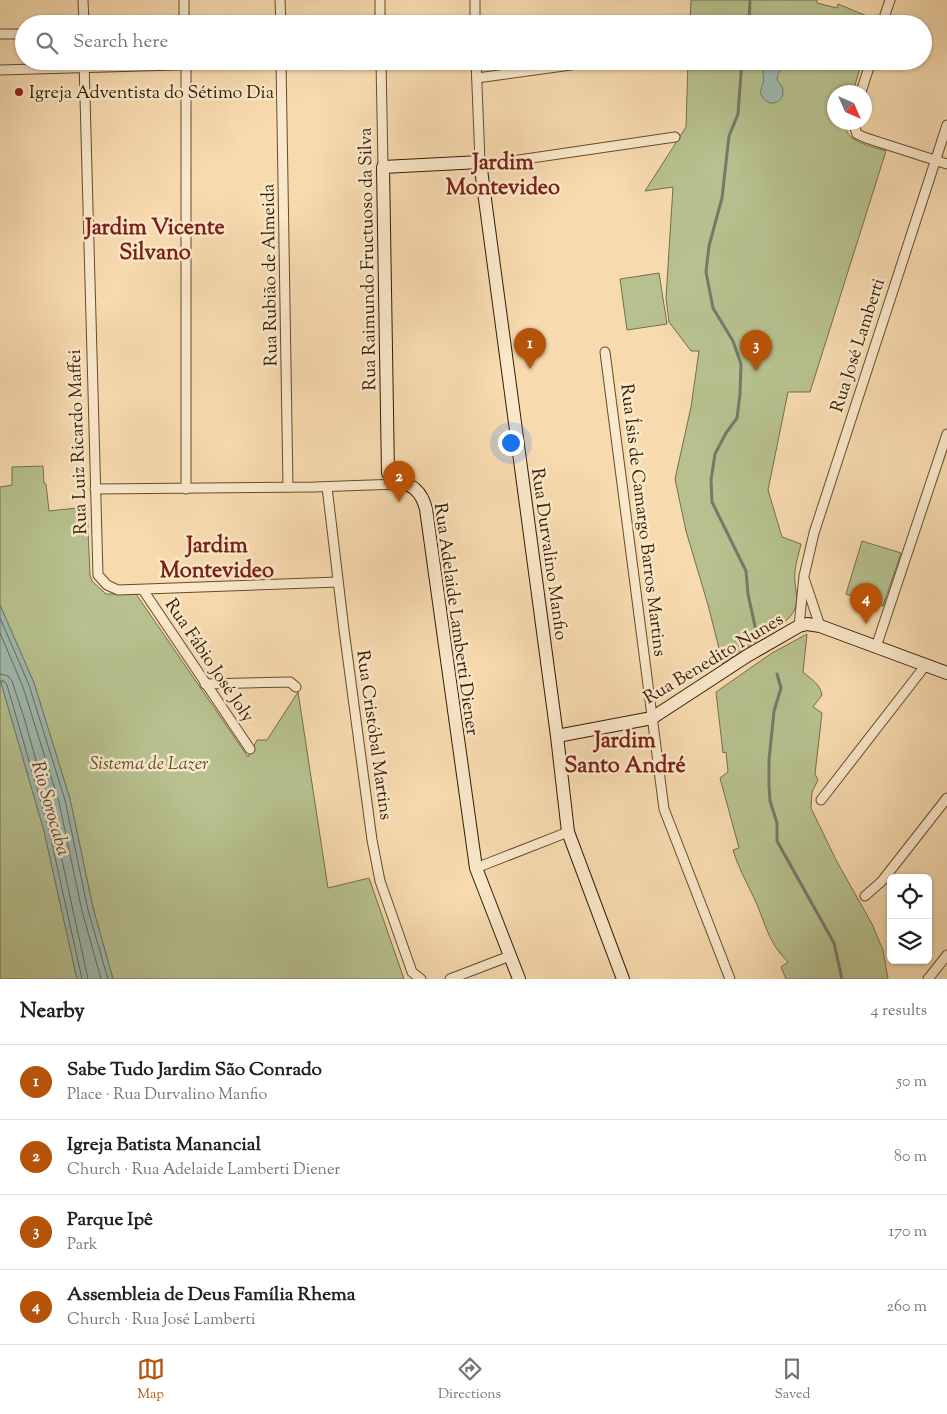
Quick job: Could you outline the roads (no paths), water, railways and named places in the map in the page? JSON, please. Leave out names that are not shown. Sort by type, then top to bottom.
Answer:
[{"type":"street","points":[[83,0],[84,15]]},
{"type":"street","points":[[184,0],[184,15]]},
{"type":"street","points":[[280,0],[281,15]]},
{"type":"street","points":[[380,0],[380,15]]},
{"type":"street","points":[[475,0],[475,15]]},
{"type":"street","points":[[885,15],[890,0]]},
{"type":"street","points":[[0,34],[15,34]]},
{"type":"street","points":[[0,70],[15,69]]},
{"type":"street","name":"Rua Luiz Ricardo Maffei","points":[[84,70],[98,575],[107,585],[118,590],[338,582]]},
{"type":"street","points":[[186,70],[186,489]]},
{"type":"street","name":"Rua Rubião de Almeida","points":[[281,70],[288,487]]},
{"type":"street","name":"Rua Raimundo Fructuoso da Silva","points":[[381,70],[388,455],[390,476],[409,484]]},
{"type":"street","name":"Rua Durvalino Manfio","points":[[476,70],[480,162],[557,736],[568,832],[623,979]]},
{"type":"street","points":[[476,78],[534,70]]},
{"type":"street","points":[[863,85],[868,70]]},
{"type":"street","name":"Rua José Lamberti","points":[[799,626],[804,576],[814,533],[947,125]]},
{"type":"street","points":[[856,130],[857,134],[866,138],[947,164]]},
{"type":"street","points":[[383,167],[480,162],[491,164],[675,137]]},
{"type":"street","name":"Rua Ísis de Camargo Barros Martins","points":[[605,352],[664,809],[730,979]]},
{"type":"street","points":[[876,647],[947,434]]},
{"type":"street","name":"Rua Raimundo Fructuoso da Silva","points":[[368,484],[386,469],[388,455]]},
{"type":"street","points":[[95,490],[409,484]]},
{"type":"street","name":"Rua Adelaide Lamberti Diener","points":[[409,484],[424,500],[426,509],[476,868],[519,979]]},
{"type":"street","name":"Rua Cristóbal Martins","points":[[327,487],[371,830],[380,881],[412,972],[421,979]]},
{"type":"street","points":[[804,576],[820,626]]},
{"type":"street","name":"Rua Fábio José Joly","points":[[143,590],[250,749]]},
{"type":"street","points":[[799,626],[807,624],[820,626],[947,673]]},
{"type":"street","name":"Rua Benedito Nunes","points":[[557,736],[652,718],[747,656],[799,626]]},
{"type":"street","points":[[821,800],[926,666]]},
{"type":"street","points":[[205,684],[290,682],[296,687]]},
{"type":"street","points":[[865,896],[882,881],[947,798]]},
{"type":"street","points":[[476,868],[568,832]]},
{"type":"street","points":[[928,979],[947,955]]},
{"type":"street","points":[[450,979],[510,956]]},
{"type":"water","points":[[763,70],[781,70],[777,80],[782,87],[782,98],[774,103],[764,99],[760,92],[764,80]]},
{"type":"water","name":"Rio Sorocaba","points":[[0,605],[34,683],[70,799],[93,908],[113,979],[77,979],[44,831],[0,679]]},
{"type":"waterway","points":[[749,15],[750,0]]},
{"type":"waterway","points":[[741,70],[738,114],[729,136],[722,198],[709,246],[706,272],[713,308],[733,341],[741,364],[740,394],[737,418],[726,433],[715,454],[711,480],[712,502],[746,571],[748,594],[756,631]]},
{"type":"waterway","points":[[777,674],[781,688],[774,711],[769,760],[770,801],[777,823],[777,841],[834,943],[842,979]]},
{"type":"place","name":"Igreja Adventista do Sétimo Dia","points":[[19,92]]},
{"type":"place","name":"Sabe Tudo Jardim São Conrado","points":[[530,369]]},
{"type":"place","name":"Parque Ipê","points":[[756,371]]},
{"type":"place","name":"Igreja Batista Manancial","points":[[399,502]]},
{"type":"place","name":"Assembleia de Deus Família Rhema","points":[[866,624]]},
{"type":"district","name":"Jardim Montevideo","points":[[503,174]]},
{"type":"district","name":"Jardim Vicente Silvano","points":[[155,238]]},
{"type":"district","name":"Jardim Montevideo","points":[[217,556]]},
{"type":"district","name":"Jardim Santo André","points":[[625,752]]},
{"type":"park label","name":"Sistema de Lazer","points":[[149,763]]}]
